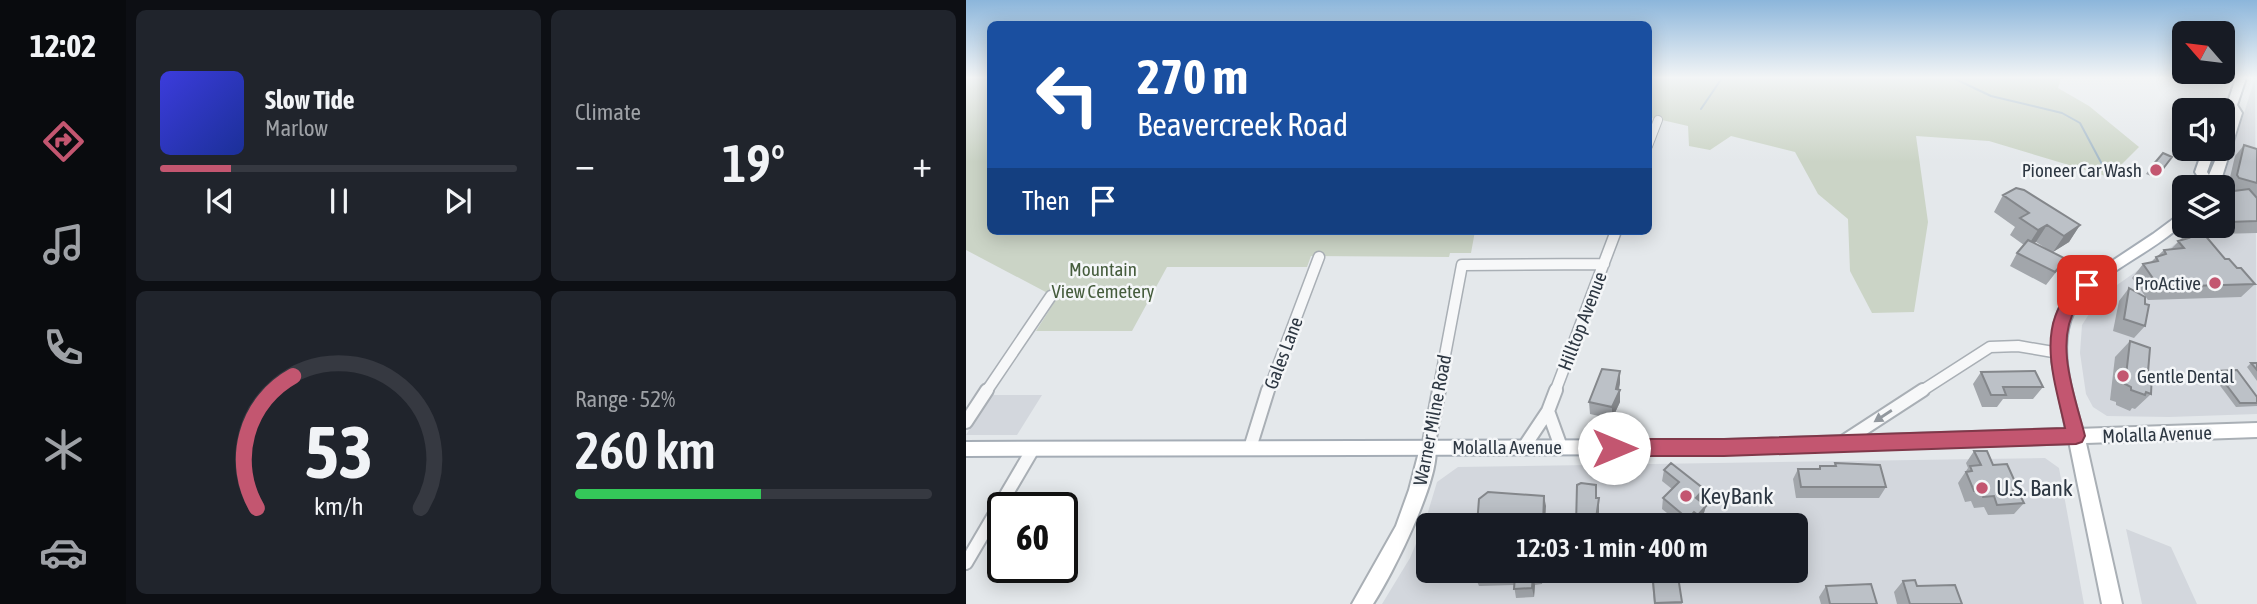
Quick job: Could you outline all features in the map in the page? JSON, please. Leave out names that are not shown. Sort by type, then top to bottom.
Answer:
[{"type":"main road","points":[[2112,604],[2059,353],[2059,335],[2064,313],[2080,291],[2172,226]]},
{"type":"main road","name":"Molalla Avenue","points":[[966,449],[1724,447],[2257,430]]},
{"type":"main road","name":"Warner Milne Road","points":[[1362,604],[1390,560],[1407,524],[1420,487],[1428,448]]},
{"type":"street","points":[[1652,135],[1658,120]]},
{"type":"street","name":"Hilltop Avenue","points":[[1524,447],[1548,411],[1615,235]]},
{"type":"street","name":"Gales Lane","points":[[1250,448],[1256,423],[1319,257]]},
{"type":"street","name":"Warner Milne Road","points":[[1428,448],[1462,265],[1604,264]]},
{"type":"street","points":[[966,422],[1051,296]]},
{"type":"street","points":[[1841,443],[1986,349],[1995,346],[2018,346],[2059,353]]},
{"type":"street","points":[[1548,411],[1561,447]]},
{"type":"street","points":[[966,563],[1033,449]]},
{"type":"shaded area","points":[[2246,106],[2255,106],[2257,414],[2107,416],[2093,407],[2086,394],[2080,353],[2082,325],[2100,297],[2182,238],[2235,238],[2235,175],[2225,175],[2229,161],[2235,161],[2235,142]]},
{"type":"shaded area","points":[[991,395],[1042,395],[1017,435],[966,435]]},
{"type":"shaded area","points":[[2045,458],[2059,468],[2084,604],[1382,604],[1416,544],[1416,583],[1808,583],[1808,513],[1428,513],[1437,482],[1458,467]]},
{"type":"shaded area","points":[[2126,529],[2171,547],[2197,604],[2142,604]]},
{"type":"green space","name":"Mountain View Cemetery","points":[[966,106],[987,106],[987,235],[1474,235],[1471,253],[1450,253],[1449,257],[1311,256],[1307,267],[1167,267],[1132,331],[1036,331],[1057,298],[966,250]]},
{"type":"green space","points":[[1652,106],[2089,106],[2139,147],[2109,177],[1989,141],[1916,136],[1928,222],[1914,312],[1872,313],[1850,271],[1848,219],[1818,194],[1795,152],[1731,136],[1710,150],[1689,146],[1688,126],[1652,118]]},
{"type":"building","points":[[2244,145],[2257,149],[2257,183],[2237,175]]},
{"type":"building","points":[[2163,153],[2172,157],[2162,170],[2152,166]]},
{"type":"building","points":[[2016,188],[2024,190],[2080,225],[2064,236],[2047,225],[2038,230],[2020,218],[2029,213],[2003,195]]},
{"type":"building","points":[[2249,189],[2257,198],[2257,221],[2235,222],[2235,191]]},
{"type":"building","points":[[2207,238],[2225,259],[2241,268],[2255,284],[2159,287],[2143,264],[2158,261],[2156,257],[2166,254],[2164,250],[2184,248],[2178,241]]},
{"type":"building","points":[[2028,240],[2066,259],[2055,272],[2017,253]]},
{"type":"building","points":[[2129,288],[2145,297],[2145,304],[2149,305],[2145,326],[2124,319]]},
{"type":"building","points":[[2130,341],[2150,348],[2148,372],[2152,373],[2151,394],[2146,392],[2145,395],[2131,390],[2131,387],[2125,384]]},
{"type":"building","points":[[1602,369],[1620,371],[1616,389],[1620,390],[1612,407],[1589,402]]},
{"type":"building","points":[[2237,370],[2257,397],[2257,403],[2240,403],[2216,371]]},
{"type":"building","points":[[2035,371],[2043,387],[2003,387],[2006,395],[1991,395],[1981,372]]},
{"type":"building","points":[[1974,451],[1987,451],[1993,465],[2007,464],[2016,484],[2011,495],[2020,495],[2024,503],[1997,505],[1994,496],[1983,497],[1980,491],[1974,491],[1966,472],[1972,471],[1970,466],[1981,465]]},
{"type":"building","points":[[1671,463],[1704,489],[1696,498],[1706,506],[1700,513],[1681,513],[1663,498],[1679,482],[1664,470]]},
{"type":"building","points":[[1835,463],[1880,465],[1886,487],[1801,487],[1798,469],[1820,469],[1820,466],[1836,466]]},
{"type":"building","points":[[1577,485],[1596,485],[1596,498],[1599,498],[1597,513],[1576,513]]},
{"type":"building","points":[[1488,492],[1544,496],[1543,513],[1478,513],[1479,499]]},
{"type":"building","points":[[1915,580],[1917,586],[1955,585],[1962,604],[1910,604],[1903,581]]},
{"type":"building","points":[[1514,583],[1532,583],[1532,588],[1514,589]]},
{"type":"building","points":[[1653,583],[1679,583],[1682,602],[1655,603]]},
{"type":"building","points":[[1871,584],[1877,604],[1830,604],[1826,586]]},
{"type":"waterway","points":[[2034,106],[2062,113],[2080,123],[2104,168]]},
{"type":"place","name":"Pioneer Car Wash","points":[[2156,170]]},
{"type":"place","name":"ProActive","points":[[2215,283]]},
{"type":"place","name":"Gentle Dental","points":[[2123,376]]},
{"type":"place","name":"U.S. Bank","points":[[1982,488]]},
{"type":"place","name":"KeyBank","points":[[1686,496]]},
{"type":"route","points":[[1614,448],[2076,436],[2060,363],[2059,335],[2068,304],[2087,285]]}]
